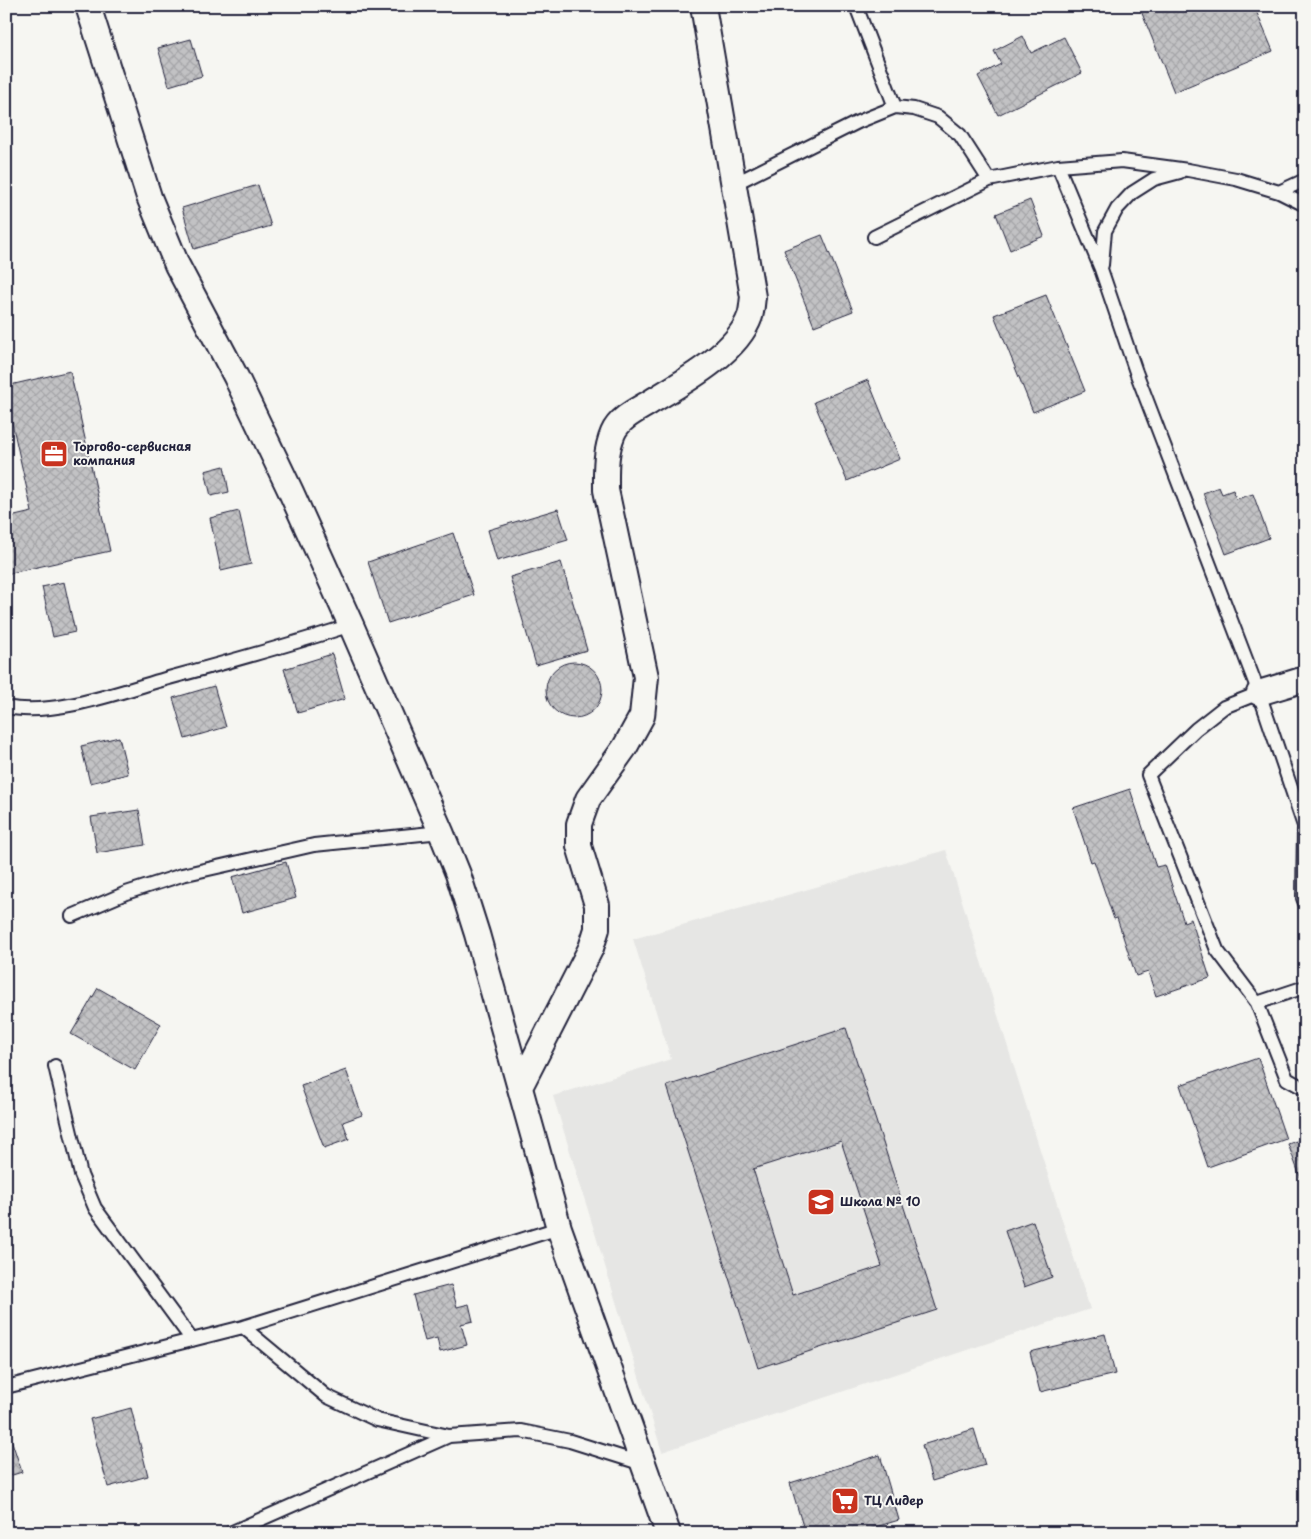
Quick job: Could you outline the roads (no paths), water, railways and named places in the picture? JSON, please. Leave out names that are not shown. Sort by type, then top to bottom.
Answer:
[{"type":"street","points":[[88,6],[149,197],[174,256],[253,412],[351,625],[442,832],[458,874],[477,934],[559,1228],[668,1533]]},
{"type":"street","points":[[520,1087],[591,948],[597,929],[597,905],[579,846],[579,824],[588,799],[625,747],[642,716],[646,677],[606,490],[606,459],[613,432],[628,415],[694,376],[728,348],[741,334],[750,315],[753,297],[704,6]]},
{"type":"street","points":[[1259,693],[1305,679]]},
{"type":"lane","points":[[856,6],[895,107]]},
{"type":"lane","points":[[734,184],[858,122],[895,107],[914,109],[938,117],[960,135],[989,180]]},
{"type":"lane","points":[[874,237],[989,180],[1058,166],[1122,161],[1236,179],[1279,192],[1305,205]]},
{"type":"lane","points":[[1058,166],[1101,269],[1136,372],[1259,693],[1304,825],[1302,898],[1305,903]]},
{"type":"lane","points":[[1101,269],[1105,231],[1117,209],[1132,193],[1154,179],[1188,170]]},
{"type":"lane","points":[[1279,192],[1305,180]]},
{"type":"lane","points":[[6,707],[18,710],[70,706],[351,625]]},
{"type":"lane","points":[[1259,693],[1224,707],[1196,729],[1148,775],[1216,950],[1257,1003],[1288,1079],[1305,1089]]},
{"type":"lane","points":[[72,916],[126,893],[182,875],[314,845],[442,832]]},
{"type":"lane","points":[[1257,1003],[1305,987]]},
{"type":"lane","points":[[55,1066],[80,1175],[95,1208],[192,1340]]},
{"type":"lane","points":[[6,1387],[243,1327],[559,1228]]},
{"type":"lane","points":[[243,1327],[326,1396],[378,1420],[449,1436],[521,1431],[570,1441],[643,1464]]},
{"type":"lane","points":[[230,1533],[449,1436]]},
{"type":"place","name":"Торгово-сервисная компания","points":[[54,454]]},
{"type":"place","name":"Школа № 10","points":[[821,1202]]},
{"type":"place","name":"ТЦ Лидер","points":[[845,1501]]}]
